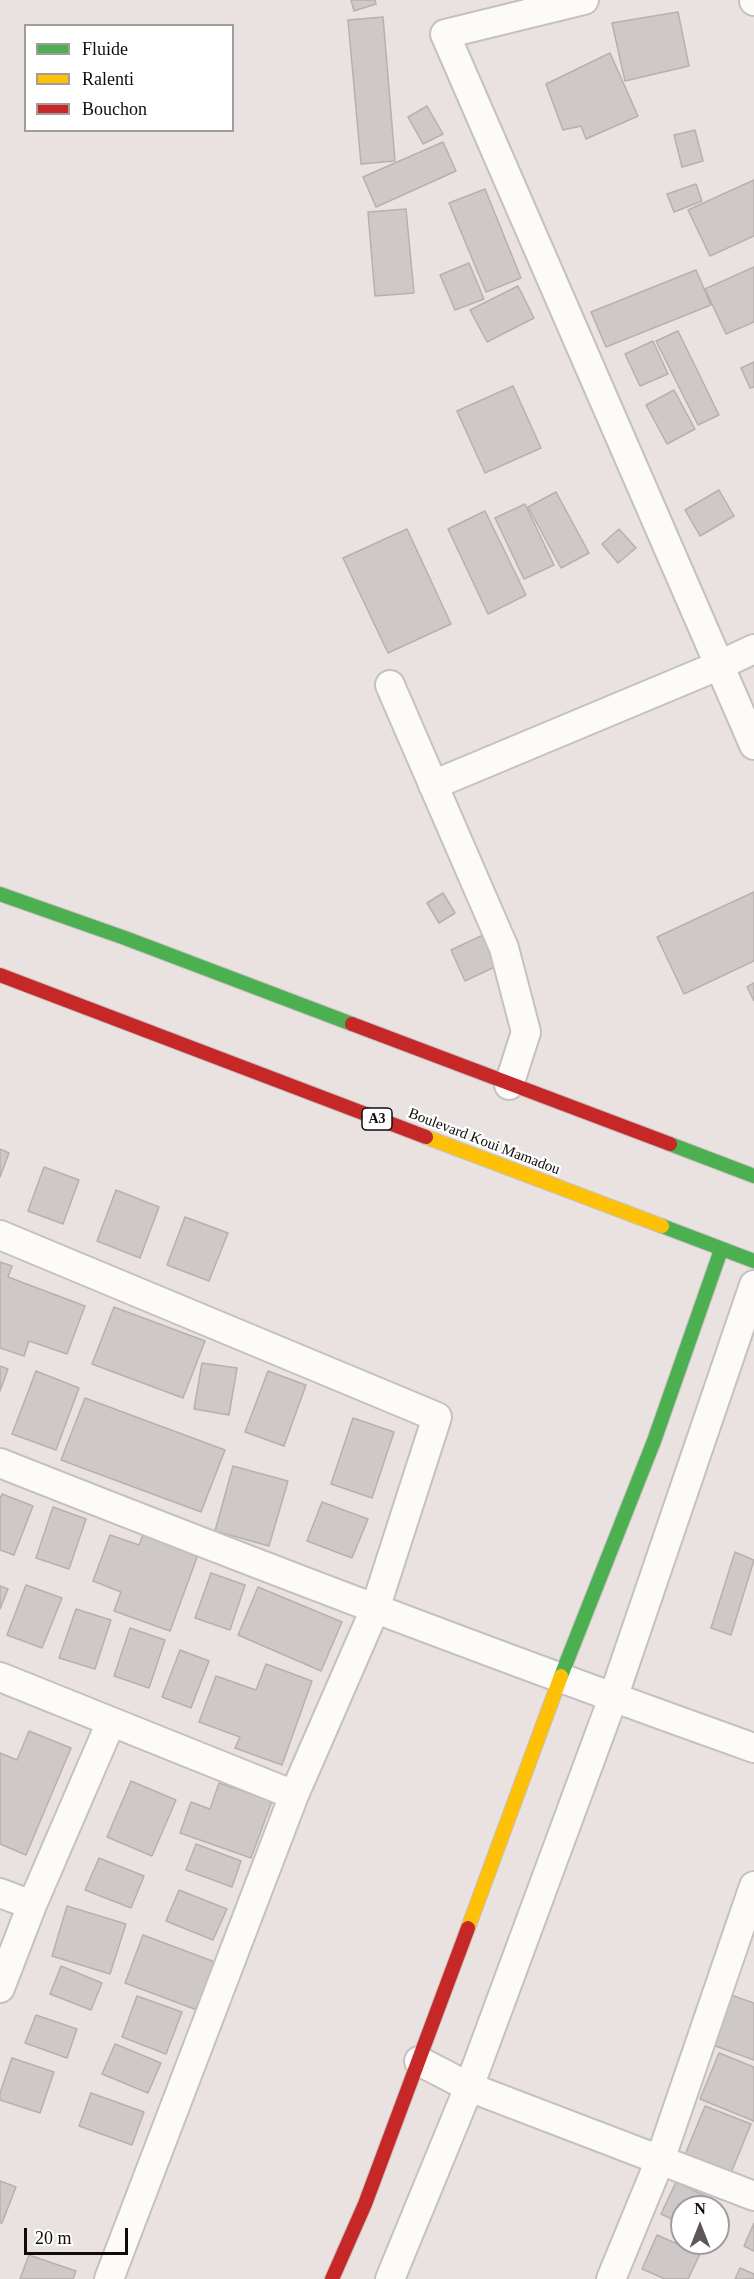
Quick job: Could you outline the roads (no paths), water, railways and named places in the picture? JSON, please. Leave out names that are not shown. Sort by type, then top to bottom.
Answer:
[{"type":"main road","points":[[0,894],[125,938],[754,1176]]},
{"type":"main road","name":"Boulevard Koui Mamadou","points":[[0,975],[754,1261]]},
{"type":"main road","points":[[332,2279],[364,2204],[419,2061],[560,1678],[654,1441],[721,1250]]},
{"type":"street","points":[[584,0],[446,34],[754,745]]},
{"type":"street","points":[[433,785],[754,649]]},
{"type":"street","points":[[390,685],[504,948],[526,1032],[509,1085]]},
{"type":"street","points":[[0,1235],[437,1417],[375,1609],[294,1795],[109,2279]]},
{"type":"street","points":[[390,2279],[469,2087],[613,1698],[754,1285]]},
{"type":"street","points":[[0,1463],[375,1609],[754,1748]]},
{"type":"street","points":[[0,1677],[294,1795]]},
{"type":"street","points":[[0,1988],[32,1905],[111,1722]]},
{"type":"street","points":[[611,2279],[660,2160],[754,1886]]},
{"type":"street","points":[[0,1893],[32,1905]]},
{"type":"street","points":[[419,2061],[469,2087],[754,2196]]}]
